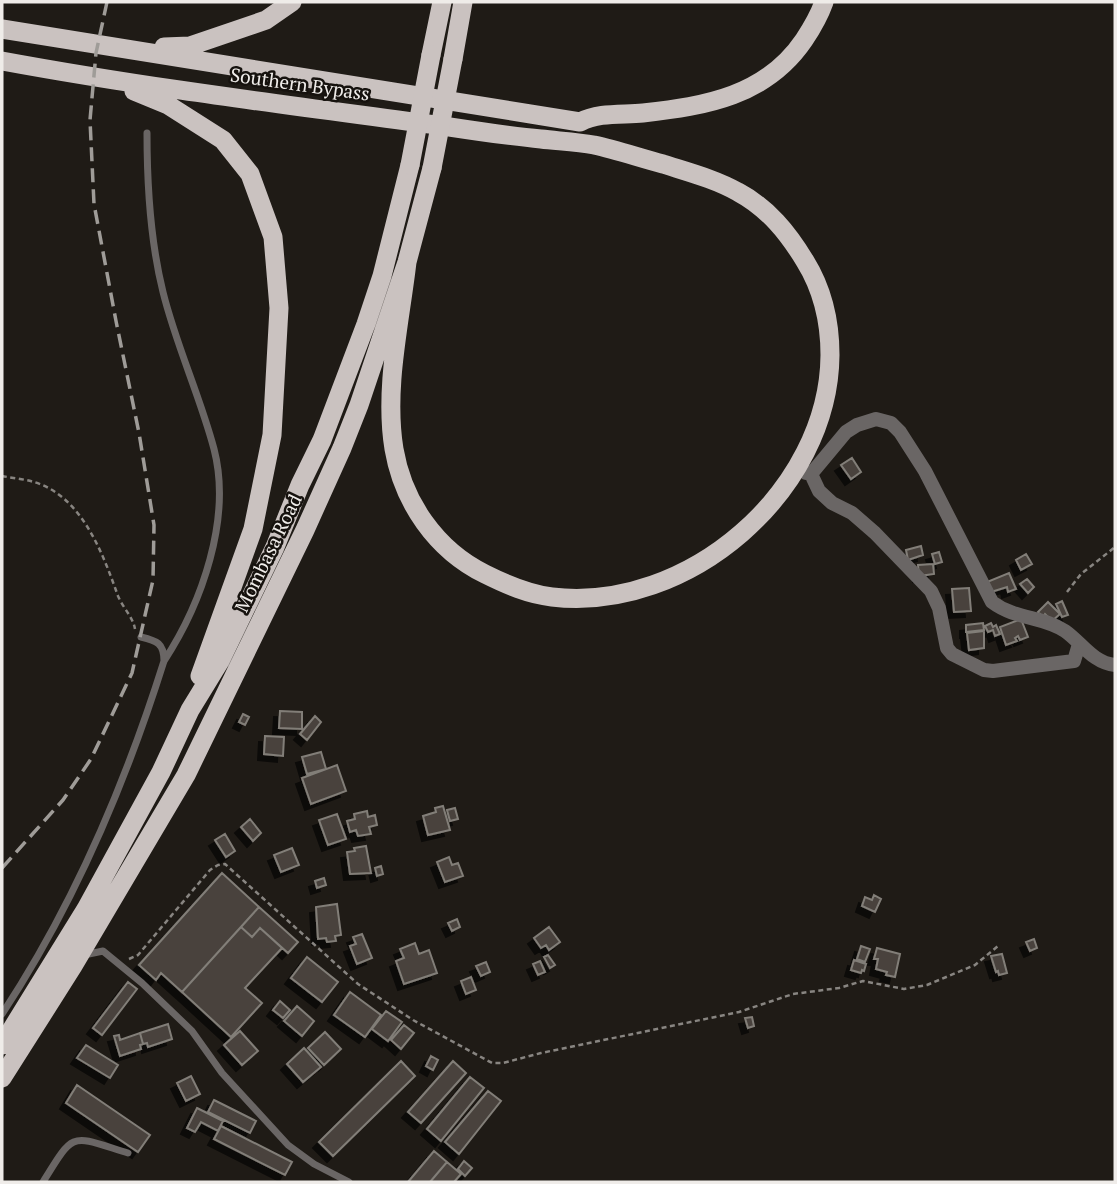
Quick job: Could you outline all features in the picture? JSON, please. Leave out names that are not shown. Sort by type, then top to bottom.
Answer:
[{"type":"highway","points":[[121,49],[190,46],[266,20],[292,2]]},
{"type":"highway","name":"Mombasa Road","points":[[2,1045],[86,909],[161,772],[190,710],[220,661],[275,547],[322,440],[382,275],[410,165],[442,2]]},
{"type":"highway","name":"Mombasa Road","points":[[2,1078],[186,775],[342,448],[407,262],[432,168],[463,2]]},
{"type":"highway","name":"Southern Bypass","points":[[2,29],[580,122],[597,116],[646,113],[698,104],[756,85],[790,59],[816,22],[824,2]]},
{"type":"highway","name":"Southern Bypass","points":[[2,61],[111,81],[592,145],[689,172],[740,193],[774,218],[799,250],[822,296],[828,319],[830,347],[825,401],[805,470],[760,517],[712,557],[650,585],[597,597],[552,597],[517,590],[483,573],[454,555],[421,519],[403,482],[396,456],[392,394],[407,262]]},
{"type":"highway","points":[[111,81],[167,105],[223,140],[250,174],[273,237],[279,308],[272,435],[253,529],[190,710]]},
{"type":"street","points":[[1079,644],[1074,661],[993,671],[984,670],[952,654],[947,648],[939,608],[931,591],[875,533],[852,513],[832,503],[819,491],[805,470],[857,425],[876,419],[891,423],[900,432],[925,471],[992,602],[1005,612],[1064,630],[1092,656],[1106,664],[1115,665]]},
{"type":"lane","points":[[2,1014],[23,983],[66,905],[113,807],[138,742],[164,661],[182,634],[212,557],[217,523],[218,471],[206,423],[163,292],[148,200],[147,134]]},
{"type":"lane","points":[[141,637],[162,646],[164,661]]},
{"type":"lane","points":[[77,958],[103,951],[120,963],[192,1031],[222,1073],[288,1145],[314,1164],[349,1182]]},
{"type":"lane","points":[[43,1182],[65,1147],[72,1141],[90,1141],[128,1153]]},
{"type":"path","points":[[2,476],[35,482],[47,488],[74,510],[88,527],[123,607],[141,637]]},
{"type":"path","points":[[1067,592],[1081,574],[1115,547]]},
{"type":"path","points":[[120,963],[138,956],[210,870],[218,864],[225,864],[358,984],[413,1020],[492,1063],[503,1063],[739,1012],[793,994],[839,988],[863,981],[904,989],[927,985],[975,965],[998,946]]},
{"type":"building","points":[[852,458],[861,472],[851,479],[841,465]]},
{"type":"building","points":[[921,546],[923,555],[908,560],[906,550]]},
{"type":"building","points":[[939,552],[942,562],[935,564],[932,554]]},
{"type":"building","points":[[1026,554],[1032,564],[1021,570],[1016,560]]},
{"type":"building","points":[[933,564],[934,574],[919,576],[918,565]]},
{"type":"building","points":[[1009,573],[1016,589],[1008,592],[1007,587],[991,592],[987,582]]},
{"type":"building","points":[[1027,579],[1034,587],[1028,593],[1020,584]]},
{"type":"building","points":[[969,588],[971,611],[954,612],[952,589]]},
{"type":"building","points":[[1062,601],[1068,615],[1062,617],[1056,604]]},
{"type":"building","points":[[1048,602],[1060,614],[1052,621],[1045,614],[1043,617],[1038,612]]},
{"type":"building","points":[[1021,619],[1028,637],[1020,640],[1018,636],[1015,638],[1017,641],[1006,645],[1000,627]]},
{"type":"building","points":[[983,623],[984,630],[966,632],[966,625]]},
{"type":"building","points":[[991,623],[993,627],[996,625],[1000,634],[995,636],[993,630],[988,632],[985,626]]},
{"type":"building","points":[[984,631],[984,648],[969,650],[967,633]]},
{"type":"building","points":[[280,711],[302,712],[302,729],[279,728]]},
{"type":"building","points":[[243,714],[249,717],[245,725],[239,722]]},
{"type":"building","points":[[315,716],[321,722],[307,740],[300,734]]},
{"type":"building","points":[[265,736],[284,737],[283,756],[264,754]]},
{"type":"building","points":[[321,752],[326,769],[307,774],[302,757]]},
{"type":"building","points":[[337,765],[346,791],[311,804],[302,778]]},
{"type":"building","points":[[443,806],[450,830],[428,835],[423,816],[436,812],[435,808]]},
{"type":"building","points":[[455,808],[458,819],[450,821],[447,810]]},
{"type":"building","points":[[367,811],[368,817],[375,815],[377,825],[369,827],[371,834],[358,836],[356,830],[350,832],[347,821],[355,819],[354,814]]},
{"type":"building","points":[[337,814],[346,839],[328,845],[319,820]]},
{"type":"building","points":[[250,819],[261,833],[253,841],[241,827]]},
{"type":"building","points":[[225,834],[235,851],[226,857],[215,840]]},
{"type":"building","points":[[366,846],[371,873],[350,874],[347,852]]},
{"type":"building","points":[[292,848],[299,865],[281,872],[274,855]]},
{"type":"building","points":[[449,857],[452,865],[458,863],[463,876],[445,882],[437,862]]},
{"type":"building","points":[[381,866],[383,874],[377,876],[375,868]]},
{"type":"building","points":[[222,873],[259,907],[182,992],[161,973],[156,980],[139,965]]},
{"type":"building","points":[[324,878],[326,885],[317,888],[315,881]]},
{"type":"building","points":[[874,895],[881,899],[875,912],[862,906],[865,897],[872,900]]},
{"type":"building","points":[[337,904],[341,935],[335,936],[336,941],[318,939],[316,907]]},
{"type":"building","points":[[259,907],[298,942],[288,953],[260,928],[252,937],[241,927]]},
{"type":"building","points":[[457,919],[460,927],[452,931],[448,923]]},
{"type":"building","points":[[241,927],[252,937],[260,928],[282,948],[245,988],[262,1003],[231,1037],[182,992]]},
{"type":"building","points":[[549,927],[560,942],[549,950],[546,945],[541,948],[534,938]]},
{"type":"building","points":[[362,934],[372,958],[357,964],[350,946],[356,944],[353,937]]},
{"type":"building","points":[[1034,939],[1037,948],[1030,951],[1026,942]]},
{"type":"building","points":[[415,943],[419,954],[429,950],[437,973],[404,984],[396,961],[404,958],[400,949]]},
{"type":"building","points":[[861,946],[870,949],[865,962],[857,959]]},
{"type":"building","points":[[877,948],[900,954],[895,977],[876,969],[878,959],[874,959]]},
{"type":"building","points":[[1002,954],[1007,973],[999,975],[991,956]]},
{"type":"building","points":[[548,955],[555,965],[550,968],[544,957]]},
{"type":"building","points":[[307,957],[338,982],[322,1002],[291,978]]},
{"type":"building","points":[[854,960],[866,964],[864,971],[861,973],[851,970]]},
{"type":"building","points":[[540,961],[545,972],[538,975],[533,964]]},
{"type":"building","points":[[486,962],[490,972],[481,976],[476,966]]},
{"type":"building","points":[[471,977],[476,990],[466,994],[461,981]]},
{"type":"building","points":[[128,982],[137,989],[102,1035],[93,1028]]},
{"type":"building","points":[[350,992],[381,1015],[365,1037],[334,1015]]},
{"type":"building","points":[[280,1001],[290,1010],[283,1018],[273,1010]]},
{"type":"building","points":[[297,1006],[314,1021],[302,1036],[284,1021]]},
{"type":"building","points":[[386,1011],[402,1022],[388,1041],[372,1029]]},
{"type":"building","points":[[752,1017],[754,1026],[748,1028],[745,1018]]},
{"type":"building","points":[[168,1024],[172,1039],[148,1047],[147,1043],[143,1044],[140,1033]]},
{"type":"building","points":[[404,1025],[414,1033],[401,1049],[391,1040]]},
{"type":"building","points":[[240,1031],[258,1051],[242,1065],[224,1045]]},
{"type":"building","points":[[325,1032],[341,1049],[324,1065],[308,1048]]},
{"type":"building","points":[[140,1033],[143,1044],[140,1045],[141,1049],[120,1056],[114,1036],[119,1035],[120,1040]]},
{"type":"building","points":[[86,1045],[118,1065],[110,1078],[77,1058]]},
{"type":"building","points":[[304,1048],[321,1067],[303,1082],[287,1064]]},
{"type":"building","points":[[431,1056],[438,1060],[433,1070],[426,1066]]},
{"type":"building","points":[[401,1061],[415,1076],[333,1156],[319,1142]]},
{"type":"building","points":[[453,1061],[466,1073],[421,1123],[408,1112]]},
{"type":"building","points":[[191,1076],[200,1094],[186,1101],[177,1083]]},
{"type":"building","points":[[470,1077],[484,1088],[441,1141],[427,1129]]},
{"type":"building","points":[[77,1085],[150,1135],[138,1152],[66,1103]]},
{"type":"building","points":[[488,1091],[501,1101],[459,1154],[445,1142]]},
{"type":"building","points":[[214,1100],[256,1121],[250,1133],[208,1112]]},
{"type":"building","points":[[197,1108],[223,1121],[218,1131],[201,1122],[195,1132],[187,1128]]},
{"type":"building","points":[[221,1126],[292,1162],[285,1175],[214,1139]]},
{"type":"building","points":[[434,1151],[447,1162],[430,1182],[408,1182]]},
{"type":"building","points":[[464,1161],[472,1168],[465,1176],[458,1169]]},
{"type":"building","points":[[447,1162],[461,1174],[454,1182],[430,1182]]},
{"type":"railway","points":[[2,868],[63,800],[91,759],[132,673],[153,580],[154,525],[139,433],[94,204],[90,120],[96,53],[107,2]]}]
